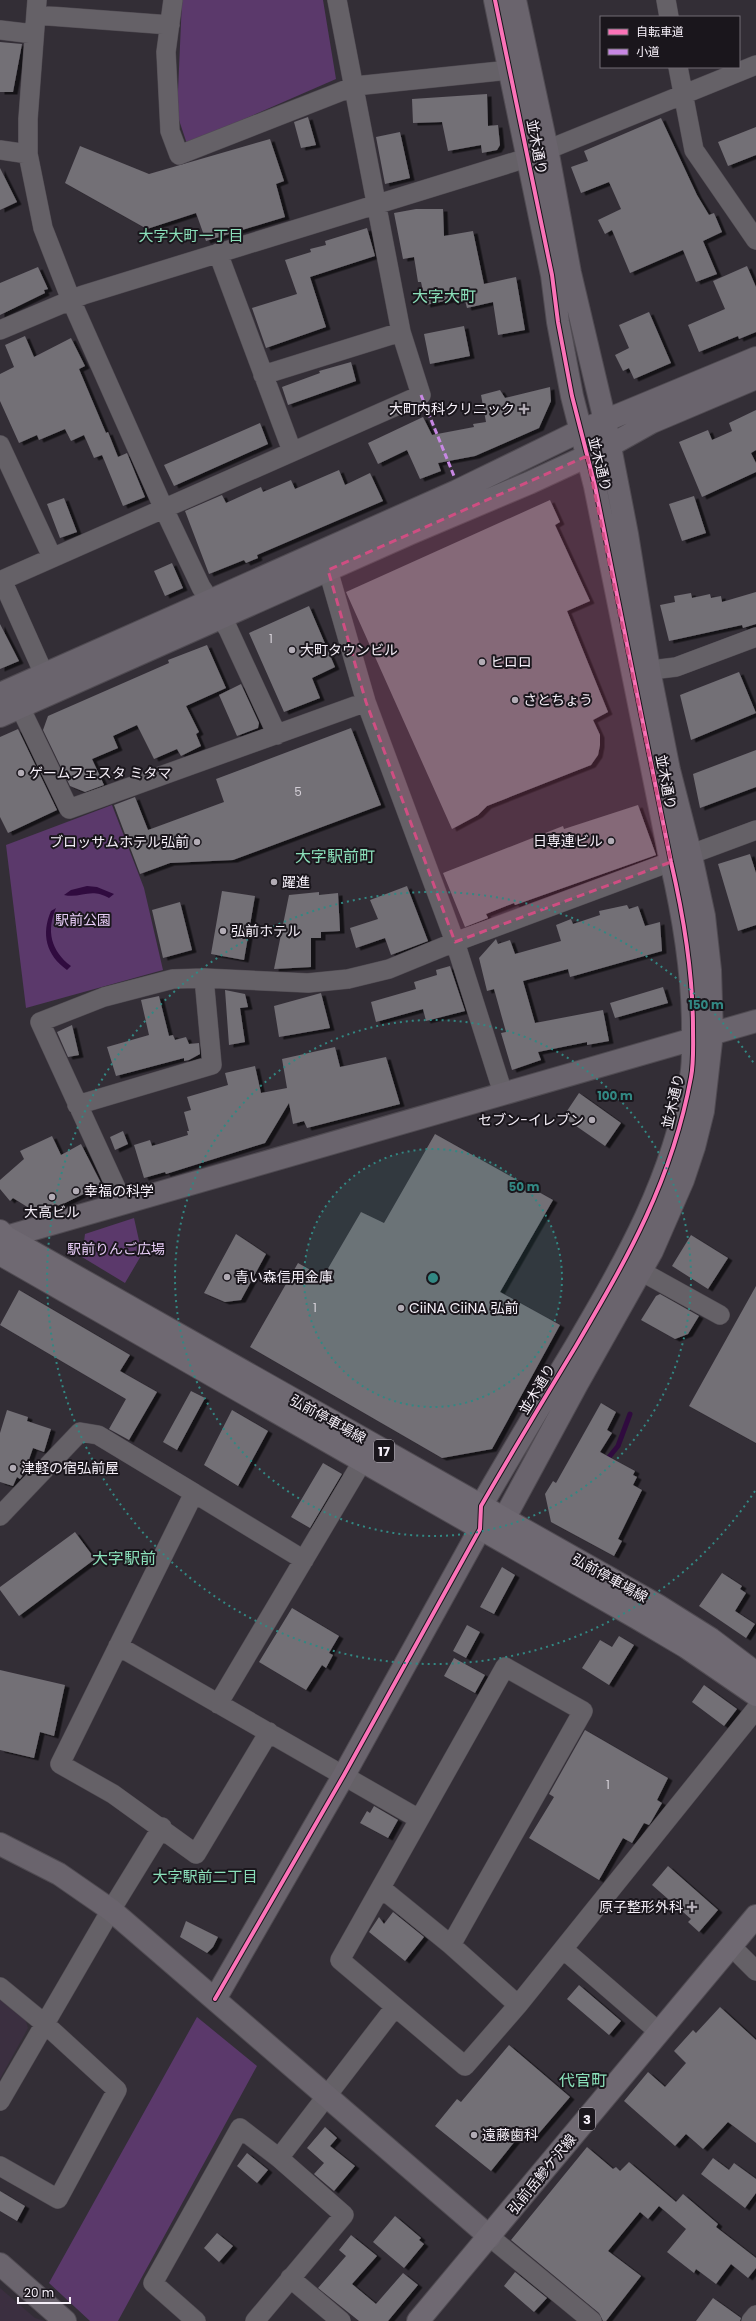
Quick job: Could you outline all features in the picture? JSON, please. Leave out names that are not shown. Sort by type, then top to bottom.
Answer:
[{"type":"main road","name":"弘前停車場線","points":[[1,1242],[362,1462],[686,1647],[756,1695]]},
{"type":"main road","name":"弘前停車場線","points":[[1,1242],[481,1506],[657,1605],[711,1639],[756,1673]]},
{"type":"main road","name":"弘前岳鰺ケ沢線","points":[[418,2321],[490,2237],[756,1916]]},
{"type":"street","points":[[173,0],[166,52],[170,131],[179,155],[355,86],[510,70]]},
{"type":"street","points":[[44,674],[1,580],[421,395],[401,332],[376,205],[355,86],[337,0]]},
{"type":"street","name":"並木通り","points":[[495,0],[552,275],[558,322],[580,431],[641,671],[681,859],[685,920],[692,974],[703,1036],[691,1076],[674,1146],[634,1267],[577,1384],[504,1519]]},
{"type":"street","name":"並木通り","points":[[515,0],[547,148],[570,273],[605,420],[627,534],[641,671]]},
{"type":"street","points":[[666,0],[669,16]]},
{"type":"street","points":[[170,25],[37,7],[28,119],[28,154],[42,228],[71,300],[164,509],[201,587],[228,628],[277,735]]},
{"type":"street","points":[[0,30],[34,34]]},
{"type":"street","points":[[0,330],[71,300],[528,158],[547,148],[683,93],[756,66]]},
{"type":"street","points":[[678,68],[694,150],[756,240]]},
{"type":"street","points":[[0,150],[28,154]]},
{"type":"street","points":[[218,254],[292,451]]},
{"type":"street","points":[[263,375],[401,332]]},
{"type":"street","points":[[0,716],[580,431],[756,358]]},
{"type":"street","points":[[0,694],[44,674],[216,609],[328,570],[609,446],[652,422],[756,378]]},
{"type":"street","points":[[1,452],[52,557]]},
{"type":"street","points":[[328,570],[366,702],[455,942],[503,1093]]},
{"type":"street","points":[[641,671],[676,666],[756,637]]},
{"type":"street","points":[[20,707],[69,809],[366,702]]},
{"type":"street","points":[[123,1203],[40,1022],[104,997],[173,979],[204,978],[308,983],[348,979],[389,969],[455,942],[756,830]]},
{"type":"street","points":[[77,1105],[212,1065],[204,978]]},
{"type":"street","points":[[1,1242],[123,1203],[756,1021]]},
{"type":"street","points":[[634,1267],[720,1315]]},
{"type":"street","name":"並木通り","points":[[480,1529],[481,1506],[634,1267]]},
{"type":"street","points":[[0,1516],[80,1432],[98,1435],[304,1560]]},
{"type":"street","points":[[218,1704],[362,1462]]},
{"type":"street","points":[[194,1493],[60,1764],[113,1794],[162,1827],[196,1854],[269,1732]]},
{"type":"street","points":[[215,1999],[344,1775],[480,1529],[504,1519]]},
{"type":"street","points":[[118,1646],[420,1819]]},
{"type":"street","points":[[451,1945],[583,1710],[505,1667],[340,1960],[465,2066],[518,2005],[756,1709]]},
{"type":"street","points":[[0,2101],[111,1910],[162,1827]]},
{"type":"street","points":[[0,1844],[58,1874],[111,1910],[490,2237],[592,2321]]},
{"type":"street","points":[[381,1888],[451,1945],[518,2005]]},
{"type":"street","points":[[731,1946],[756,1971]]},
{"type":"street","points":[[563,1949],[659,2032]]},
{"type":"street","points":[[0,1987],[45,2024],[117,2090],[58,2199],[0,2166]]},
{"type":"street","points":[[279,2158],[395,2007]]},
{"type":"street","points":[[196,2321],[153,2283],[240,2128],[279,2158],[344,2215],[255,2321]]},
{"type":"street","points":[[0,2264],[65,2321]]},
{"type":"street","points":[[290,2278],[341,2321]]},
{"type":"street","points":[[751,2321],[756,2315]]},
{"type":"highlighted area","points":[[587,456],[671,862],[455,942],[366,702],[328,570]]},
{"type":"shaded area","points":[[87,886],[97,887],[114,894],[109,898],[96,893],[76,896],[64,895],[71,890]]},
{"type":"shaded area","points":[[56,908],[51,925],[52,940],[59,954],[71,966],[67,970],[54,958],[47,944],[46,928],[48,920],[51,911]]},
{"type":"shaded area","points":[[0,2000],[26,2021],[28,2028],[0,2079]]},
{"type":"shaded area","points":[[0,2288],[35,2318],[45,2321],[0,2321]]},
{"type":"green space","points":[[182,0],[323,0],[336,79],[187,144],[177,114]]},
{"type":"green space","name":"駅前公園","points":[[112,805],[144,888],[163,970],[26,1008],[6,845]]},
{"type":"green space","name":"駅前りんご広場","points":[[134,1218],[142,1254],[125,1283],[82,1257],[85,1234]]},
{"type":"green space","points":[[197,2017],[257,2066],[118,2321],[90,2321],[49,2283]]},
{"type":"building","points":[[0,42],[22,44],[13,92],[0,92]]},
{"type":"building","points":[[487,94],[488,126],[498,125],[500,145],[497,150],[482,153],[481,145],[448,151],[442,122],[413,123],[412,99]]},
{"type":"building","points":[[308,117],[316,145],[301,148],[294,122]]},
{"type":"building","points":[[661,118],[697,195],[709,215],[714,213],[722,232],[703,241],[717,274],[696,282],[683,250],[630,273],[612,230],[605,234],[598,220],[621,209],[609,182],[581,193],[571,167],[588,161],[584,151]]},
{"type":"building","points":[[756,127],[756,155],[728,166],[718,142]]},
{"type":"building","points":[[400,132],[410,178],[385,184],[376,137]]},
{"type":"building","points":[[270,139],[284,181],[276,184],[285,217],[206,241],[196,213],[147,229],[65,183],[80,146],[149,174]]},
{"type":"building","points":[[0,168],[17,202],[0,210]]},
{"type":"building","points":[[416,209],[443,209],[444,236],[473,231],[484,284],[516,277],[525,330],[498,335],[493,302],[467,308],[464,297],[426,305],[421,282],[418,282],[414,257],[403,259],[394,213]]},
{"type":"building","points":[[367,228],[375,256],[310,277],[326,327],[266,348],[252,308],[297,294],[285,260],[311,252],[310,249],[326,245],[325,241]]},
{"type":"building","points":[[747,266],[756,287],[756,332],[739,339],[738,336],[699,352],[688,325],[725,309],[713,281]]},
{"type":"building","points":[[38,267],[48,289],[44,290],[45,293],[0,315],[0,283]]},
{"type":"building","points":[[649,312],[671,363],[634,379],[629,368],[623,371],[615,355],[629,348],[619,325]]},
{"type":"building","points":[[464,326],[470,356],[430,364],[424,334]]},
{"type":"building","points":[[25,336],[34,357],[71,338],[85,366],[79,369],[106,433],[108,432],[118,457],[127,453],[145,497],[123,506],[102,455],[94,458],[84,435],[71,441],[65,429],[39,440],[37,435],[19,443],[0,401],[0,374],[14,367],[5,345]]},
{"type":"building","points":[[351,362],[356,381],[288,405],[282,387],[320,373],[319,371]]},
{"type":"building","points":[[550,387],[551,401],[539,428],[475,456],[438,463],[441,471],[420,479],[407,450],[378,464],[368,443],[423,417],[432,435],[474,427],[473,424],[486,422],[481,395],[500,390],[505,398]]},
{"type":"building","points":[[756,410],[756,450],[751,453],[756,463],[756,472],[702,497],[679,442],[708,430],[712,440],[732,431],[729,423]]},
{"type":"building","points":[[260,423],[268,444],[174,486],[164,465]]},
{"type":"building","points":[[339,470],[345,485],[370,473],[383,501],[257,555],[258,558],[246,563],[244,560],[209,574],[185,511],[222,495],[226,503],[261,487],[263,492],[291,480],[295,489]]},
{"type":"building","points":[[694,496],[706,533],[682,541],[669,504]]},
{"type":"building","points":[[64,498],[77,532],[60,538],[47,504]]},
{"type":"building","name":"ヒロロ","points":[[550,500],[560,522],[555,525],[590,601],[567,611],[608,712],[593,720],[600,735],[598,755],[591,765],[487,806],[478,815],[452,829],[346,592]]},
{"type":"building","points":[[172,563],[183,588],[165,596],[154,571]]},
{"type":"building","points":[[756,592],[756,624],[743,628],[742,625],[669,641],[660,605],[675,602],[674,596],[691,593],[692,598],[710,594],[711,598],[721,596],[722,602]]},
{"type":"building","name":"大町タウンビル","points":[[309,606],[335,667],[312,678],[320,698],[284,712],[249,633]]},
{"type":"building","points":[[0,624],[19,661],[0,669]]},
{"type":"building","points":[[207,645],[226,688],[186,706],[199,732],[196,734],[201,746],[181,756],[177,749],[154,759],[137,725],[113,736],[118,748],[92,759],[104,785],[85,792],[70,786],[43,730],[48,716],[169,663],[168,660]]},
{"type":"building","points":[[739,672],[756,713],[691,740],[680,695]]},
{"type":"building","points":[[241,684],[259,723],[258,728],[237,736],[219,695]]},
{"type":"building","points":[[351,728],[381,805],[233,860],[170,863],[140,874],[114,805],[135,797],[148,830],[224,802],[216,779]]},
{"type":"building","name":"ゲームフェスタ ミタマ","points":[[18,729],[57,810],[8,833],[0,817],[0,737]]},
{"type":"building","points":[[756,750],[756,787],[700,808],[693,774]]},
{"type":"building","points":[[638,805],[656,855],[515,905],[514,903],[486,914],[488,918],[465,927],[443,873],[563,826],[564,829]]},
{"type":"building","points":[[750,854],[756,873],[756,925],[738,931],[718,864]]},
{"type":"building","points":[[407,886],[428,941],[391,955],[385,938],[356,948],[350,928],[378,919],[370,900]]},
{"type":"building","points":[[222,891],[255,896],[244,960],[211,954]]},
{"type":"building","points":[[319,892],[319,895],[338,893],[340,931],[321,932],[321,938],[311,938],[311,967],[274,969],[289,895]]},
{"type":"building","points":[[180,902],[192,950],[163,958],[152,910]]},
{"type":"building","points":[[627,905],[629,909],[638,906],[645,926],[660,922],[662,951],[570,977],[568,969],[523,981],[535,1023],[603,1010],[609,1041],[587,1045],[587,1042],[538,1052],[541,1060],[512,1070],[501,1033],[506,1032],[494,989],[487,991],[479,958],[496,939],[498,944],[510,940],[515,954],[561,941],[556,925],[571,919],[573,924],[600,915],[599,911]]},
{"type":"building","points":[[450,966],[465,1011],[426,1021],[423,1009],[376,1022],[371,1002],[416,989],[414,982],[437,975],[436,970]]},
{"type":"building","points":[[663,987],[668,1003],[615,1018],[610,1003]]},
{"type":"building","points":[[225,990],[245,994],[248,1007],[240,1008],[245,1042],[229,1045]]},
{"type":"building","points":[[321,993],[330,1028],[279,1037],[274,1006]]},
{"type":"building","points":[[159,996],[169,1036],[173,1035],[175,1040],[186,1037],[189,1044],[199,1043],[200,1054],[189,1060],[184,1061],[184,1058],[116,1076],[107,1047],[149,1035],[141,1000]]},
{"type":"building","points":[[72,1025],[79,1055],[68,1057],[57,1032]]},
{"type":"building","points":[[335,1047],[340,1067],[386,1057],[400,1104],[307,1128],[304,1121],[293,1124],[289,1103],[265,1143],[166,1174],[165,1172],[144,1178],[134,1145],[150,1140],[152,1146],[188,1135],[187,1131],[189,1131],[184,1112],[191,1110],[187,1097],[228,1085],[225,1073],[255,1066],[261,1093],[287,1088],[282,1059]]},
{"type":"building","name":"セブン-イレブン","points":[[579,1093],[621,1123],[605,1146],[563,1117]]},
{"type":"building","points":[[123,1131],[128,1144],[115,1150],[110,1137]]},
{"type":"building","name":"CiiNA CiiNA 弘前","points":[[435,1134],[553,1200],[500,1292],[560,1325],[492,1449],[442,1458],[250,1347],[298,1263],[323,1277],[361,1212],[384,1223]]},
{"type":"building","points":[[52,1136],[61,1155],[81,1144],[102,1185],[63,1204],[39,1211],[31,1205],[29,1208],[13,1198],[10,1201],[0,1189],[0,1180],[24,1159],[20,1151]]},
{"type":"building","points":[[236,1234],[266,1254],[241,1300],[225,1302],[204,1293]]},
{"type":"building","points":[[691,1235],[728,1258],[708,1289],[672,1266]]},
{"type":"building","points":[[756,1286],[756,1443],[689,1406]]},
{"type":"building","points":[[19,1290],[130,1355],[120,1371],[157,1392],[129,1440],[109,1429],[126,1399],[0,1325]]},
{"type":"building","points":[[660,1294],[699,1316],[688,1334],[675,1339],[641,1320],[656,1296]]},
{"type":"building","points":[[191,1391],[205,1398],[177,1450],[163,1442]]},
{"type":"building","points":[[601,1403],[616,1412],[607,1430],[612,1433],[600,1452],[635,1471],[633,1475],[637,1477],[633,1485],[642,1490],[618,1539],[622,1541],[614,1556],[551,1522],[545,1494],[553,1481],[556,1483]]},
{"type":"building","points":[[7,1410],[28,1417],[27,1421],[51,1429],[44,1452],[33,1448],[24,1474],[20,1479],[17,1477],[13,1486],[0,1482],[0,1433]]},
{"type":"building","points":[[232,1410],[268,1431],[238,1486],[204,1465]]},
{"type":"building","points":[[323,1463],[342,1474],[310,1528],[291,1517]]},
{"type":"building","points":[[75,1532],[95,1559],[19,1616],[0,1590],[0,1587]]},
{"type":"building","points":[[502,1567],[515,1575],[494,1614],[480,1607]]},
{"type":"building","points":[[722,1573],[742,1586],[740,1589],[746,1593],[735,1611],[755,1624],[746,1638],[699,1606]]},
{"type":"building","points":[[292,1608],[339,1636],[329,1653],[333,1655],[326,1668],[322,1665],[306,1690],[259,1662]]},
{"type":"building","points":[[467,1625],[480,1632],[466,1658],[453,1651]]},
{"type":"building","points":[[619,1636],[634,1645],[609,1685],[582,1668],[600,1640],[612,1647]]},
{"type":"building","points":[[454,1658],[485,1675],[475,1693],[444,1676]]},
{"type":"building","points":[[0,1670],[65,1685],[54,1736],[40,1732],[34,1758],[0,1750]]},
{"type":"building","points":[[704,1685],[737,1709],[724,1726],[692,1702]]},
{"type":"building","points":[[585,1730],[668,1778],[657,1800],[662,1803],[649,1825],[644,1823],[632,1843],[623,1838],[599,1880],[529,1838],[554,1797],[549,1794]]},
{"type":"building","points":[[374,1806],[398,1820],[388,1838],[360,1823],[367,1811],[370,1813]]},
{"type":"building","points":[[668,1866],[718,1910],[699,1932],[688,1922],[691,1919],[652,1885]]},
{"type":"building","points":[[393,1912],[424,1937],[405,1961],[369,1932],[379,1917],[384,1924]]},
{"type":"building","points":[[186,1921],[218,1937],[213,1947],[207,1953],[180,1937]]},
{"type":"building","points":[[579,1985],[621,2021],[609,2035],[567,1999]]},
{"type":"building","points":[[720,2007],[756,2040],[756,2143],[728,2122],[703,2149],[686,2134],[675,2146],[624,2101],[648,2072],[665,2087],[686,2063],[674,2051],[693,2030],[696,2033]]},
{"type":"building","points":[[509,2045],[570,2097],[534,2139],[524,2130],[491,2171],[435,2126],[457,2099],[461,2102]]},
{"type":"building","points":[[325,2127],[337,2138],[330,2146],[355,2166],[334,2191],[314,2174],[324,2163],[307,2148]]},
{"type":"building","points":[[587,2147],[613,2169],[616,2167],[620,2171],[629,2162],[676,2202],[683,2194],[718,2224],[716,2227],[756,2258],[756,2268],[748,2278],[731,2264],[716,2284],[696,2269],[694,2273],[667,2252],[686,2229],[659,2206],[648,2219],[640,2212],[608,2251],[641,2276],[606,2321],[603,2321],[599,2313],[511,2240]]},
{"type":"building","points":[[247,2153],[268,2170],[257,2183],[237,2166]]},
{"type":"building","points":[[713,2158],[729,2170],[734,2163],[756,2179],[756,2193],[745,2208],[701,2174]]},
{"type":"building","points":[[0,2191],[25,2206],[17,2221],[0,2211]]},
{"type":"building","points":[[395,2216],[421,2238],[419,2240],[424,2244],[404,2268],[373,2242]]},
{"type":"building","points":[[217,2233],[233,2246],[219,2262],[204,2248]]},
{"type":"building","points":[[351,2235],[377,2256],[352,2284],[376,2304],[403,2273],[418,2285],[388,2321],[359,2321],[318,2288],[346,2256],[339,2250]]},
{"type":"building","points":[[515,2272],[547,2298],[534,2312],[504,2286]]},
{"type":"building","points":[[713,2298],[741,2318],[740,2321],[696,2321]]},
{"type":"waterway","points":[[605,1462],[618,1446],[630,1414]]},
{"type":"marked path","points":[[421,395],[454,476]]},
{"type":"cycle path","points":[[215,1999],[344,1775],[480,1529],[481,1506],[576,1346],[630,1249],[646,1217],[672,1150],[683,1115],[692,1071],[693,1007],[687,945],[680,904],[595,486],[572,396],[558,322],[552,275],[495,0]]},
{"type":"place","name":"大町内科クリニック","points":[[524,409]]},
{"type":"place","name":"大町タウンビル","points":[[292,650]]},
{"type":"place","name":"ヒロロ","points":[[482,662]]},
{"type":"place","name":"さとちょう","points":[[515,700]]},
{"type":"place","name":"ゲームフェスタ ミタマ","points":[[21,773]]},
{"type":"place","name":"日専連ビル","points":[[611,841]]},
{"type":"place","name":"ブロッサムホテル弘前","points":[[197,842]]},
{"type":"place","name":"躍進","points":[[274,882]]},
{"type":"place","name":"弘前ホテル","points":[[223,931]]},
{"type":"place","name":"セブン-イレブン","points":[[592,1120]]},
{"type":"place","name":"幸福の科学","points":[[76,1191]]},
{"type":"place","name":"大高ビル","points":[[52,1197]]},
{"type":"place","name":"青い森信用金庫","points":[[227,1277]]},
{"type":"place","name":"CiiNA CiiNA 弘前","points":[[401,1308]]},
{"type":"place","name":"津軽の宿弘前屋","points":[[13,1468]]},
{"type":"place","name":"原子整形外科","points":[[692,1907]]},
{"type":"place","name":"遠藤歯科","points":[[474,2135]]},
{"type":"district","name":"大字大町一丁目","points":[[191,236]]},
{"type":"district","name":"大字大町","points":[[444,296]]},
{"type":"district","name":"大字駅前町","points":[[335,856]]},
{"type":"district","name":"大字駅前","points":[[124,1558]]},
{"type":"district","name":"大字駅前二丁目","points":[[205,1877]]},
{"type":"district","name":"代官町","points":[[583,2080]]}]
